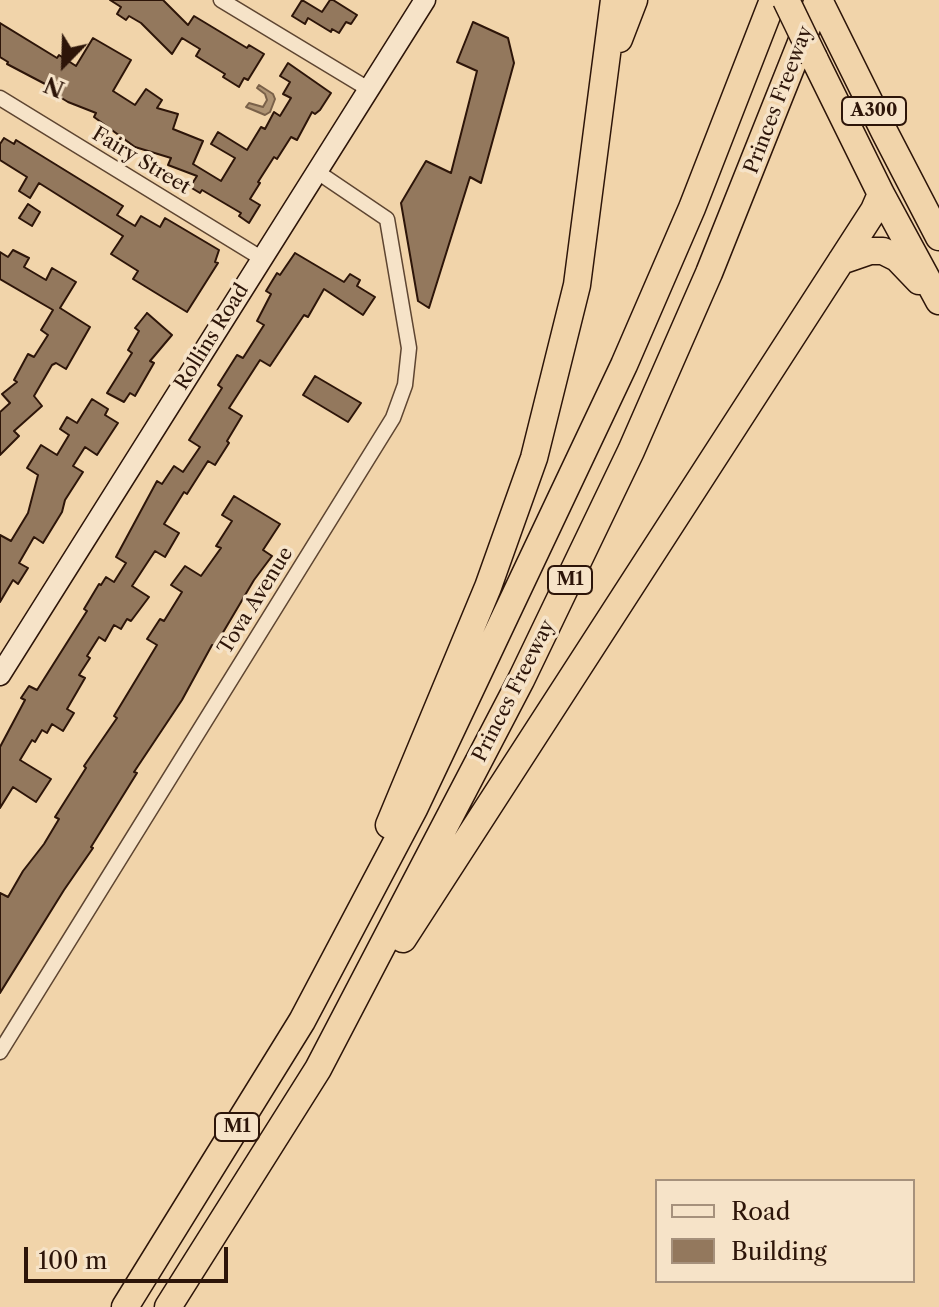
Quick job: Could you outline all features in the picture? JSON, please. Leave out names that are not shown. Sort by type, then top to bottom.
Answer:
[{"type":"highway","points":[[343,944],[396,805],[488,587],[534,458],[577,285],[614,0]]},
{"type":"highway","points":[[600,116],[612,62],[634,0]]},
{"type":"highway","name":"Princes Freeway","points":[[125,1307],[302,1021],[414,809],[624,365],[692,208],[773,0]]},
{"type":"highway","name":"A300","points":[[786,0],[881,194],[939,301]]},
{"type":"highway","name":"Princes Freeway","points":[[168,1307],[318,1069],[521,680],[605,505],[709,273],[822,6]]},
{"type":"highway","name":"A300","points":[[822,6],[930,197],[939,237]]},
{"type":"highway","points":[[318,1069],[874,210],[881,194],[930,197]]},
{"type":"highway","points":[[841,261],[870,251],[887,252],[902,262],[939,301]]},
{"type":"street","points":[[221,0],[370,90]]},
{"type":"street","name":"Rollins Road","points":[[0,675],[425,0]]},
{"type":"street","name":"Fairy Street","points":[[0,98],[261,258]]},
{"type":"street","name":"Tova Avenue","points":[[0,1052],[393,418],[405,385],[409,348],[387,219],[316,171]]},
{"type":"shaded area","points":[[259,85],[273,94],[275,99],[270,112],[265,115],[246,107],[249,103],[263,107],[267,100],[257,88]]},
{"type":"building","points":[[110,0],[163,0],[188,25],[194,16],[247,48],[249,45],[264,54],[248,80],[244,78],[239,87],[196,56],[200,49],[182,38],[172,54],[141,23],[129,16],[126,20],[117,14],[121,7]]},
{"type":"building","points":[[302,0],[322,12],[333,0],[357,15],[351,24],[346,22],[339,33],[332,29],[331,32],[308,18],[305,24],[292,16]]},
{"type":"building","points":[[473,22],[508,38],[514,63],[481,183],[470,177],[429,308],[418,301],[401,203],[426,161],[451,173],[477,71],[457,62]]},
{"type":"building","points":[[0,23],[76,66],[93,38],[131,60],[113,91],[135,105],[146,89],[162,100],[157,108],[178,114],[173,129],[203,141],[193,164],[221,181],[235,158],[211,144],[218,132],[247,150],[261,127],[265,129],[274,112],[280,116],[291,98],[283,94],[290,82],[280,76],[288,63],[331,93],[320,110],[315,114],[312,112],[297,140],[291,137],[258,182],[250,199],[260,205],[249,223],[239,216],[241,213],[202,190],[200,193],[190,187],[197,176],[168,165],[171,158],[135,147],[94,117],[96,113],[68,102],[45,88],[47,85],[7,64],[0,57]]},
{"type":"building","points":[[4,138],[14,144],[16,140],[123,206],[117,215],[135,226],[141,216],[160,227],[165,218],[219,250],[215,262],[218,263],[187,312],[133,279],[138,271],[111,254],[123,236],[39,183],[30,198],[19,191],[27,177],[0,160],[0,144]]},
{"type":"building","points":[[28,204],[40,212],[32,226],[19,218]]},
{"type":"building","points":[[13,250],[29,258],[24,267],[46,280],[52,268],[76,282],[60,308],[90,327],[66,369],[56,363],[52,365],[34,396],[42,406],[14,431],[19,436],[0,455],[0,412],[10,403],[2,394],[17,382],[14,380],[28,354],[34,357],[48,335],[41,330],[53,310],[0,279],[0,252],[8,257]]},
{"type":"building","points":[[295,253],[344,282],[350,274],[360,280],[357,286],[375,297],[363,315],[324,289],[308,317],[304,315],[270,366],[260,360],[229,408],[242,416],[227,441],[229,443],[215,465],[208,461],[164,524],[179,533],[165,557],[155,551],[132,586],[149,597],[121,629],[114,625],[105,641],[99,637],[79,675],[85,678],[67,709],[74,713],[63,731],[52,724],[47,733],[42,730],[20,760],[51,779],[36,802],[13,787],[0,808],[0,747],[25,700],[21,698],[29,686],[37,690],[87,611],[84,609],[99,584],[106,577],[114,582],[126,563],[116,557],[157,481],[162,484],[174,466],[183,472],[200,447],[189,440],[222,388],[218,385],[237,355],[243,358],[264,325],[257,321],[271,294],[266,291]]},
{"type":"building","points":[[147,313],[172,335],[150,361],[154,363],[135,396],[130,393],[124,402],[107,393],[132,353],[128,350],[139,331],[135,328]]},
{"type":"building","points":[[315,376],[361,403],[348,422],[303,395]]},
{"type":"building","points":[[92,399],[108,409],[105,415],[118,423],[97,455],[85,447],[73,466],[83,472],[65,500],[62,512],[43,543],[34,537],[19,563],[28,568],[18,584],[13,580],[0,602],[0,535],[11,541],[28,513],[38,475],[27,468],[41,445],[57,455],[69,435],[60,429],[67,417],[77,423]]},
{"type":"building","points":[[234,496],[280,524],[263,550],[272,556],[215,646],[212,645],[182,700],[134,772],[137,773],[93,848],[0,993],[0,893],[8,897],[44,844],[59,819],[55,817],[86,768],[84,766],[117,718],[114,716],[157,645],[147,639],[160,619],[164,621],[182,592],[171,585],[185,566],[201,576],[221,548],[216,546],[232,521],[222,515]]}]
